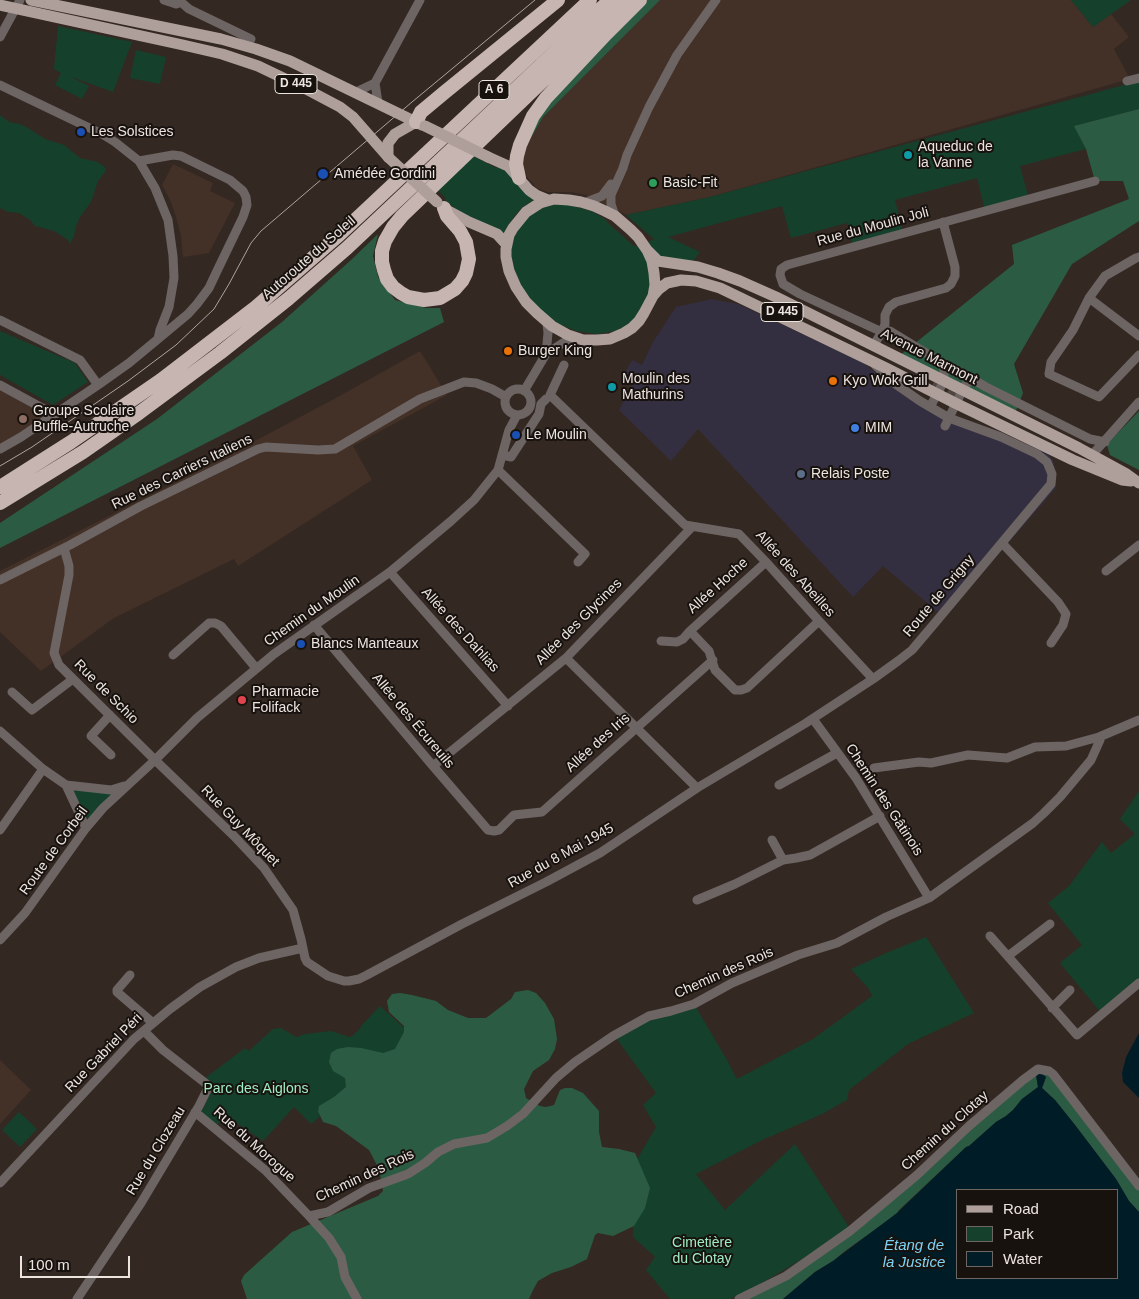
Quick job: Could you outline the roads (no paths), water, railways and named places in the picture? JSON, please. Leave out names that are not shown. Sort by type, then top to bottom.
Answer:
[{"type":"highway","points":[[420,124],[421,112],[558,0]]},
{"type":"highway","name":"Autoroute du Soleil","points":[[0,487],[71,442],[154,385],[256,306],[339,235],[590,0]]},
{"type":"highway","name":"Autoroute du Soleil","points":[[0,503],[83,452],[146,408],[288,299],[347,248],[610,0]]},
{"type":"highway","points":[[440,205],[457,226],[466,242],[469,259],[466,273],[455,289],[440,298],[424,300],[408,297],[393,287],[387,279],[382,262],[382,251],[385,241],[393,227],[402,216],[628,0]]},
{"type":"highway","points":[[520,178],[516,164],[520,145],[534,116],[546,98],[640,0]]},
{"type":"main road","name":"D 445","points":[[31,0],[253,44],[508,166],[529,190],[548,200]]},
{"type":"main road","name":"D 445","points":[[0,5],[17,5],[222,54],[258,66],[340,107],[353,117],[388,157],[440,205],[468,222],[497,234],[507,245]]},
{"type":"main road","points":[[388,157],[388,144],[395,134],[420,124]]},
{"type":"main road","points":[[561,199],[584,203],[614,216],[635,233],[648,250],[653,264],[655,284],[644,313],[632,328],[610,339],[583,340],[572,337],[547,323],[526,302],[512,279],[507,264],[507,245],[513,228],[522,215],[548,200],[561,199]]},
{"type":"main road","name":"Avenue Marmont","points":[[648,250],[658,261],[698,268],[740,281],[873,346],[937,386]]},
{"type":"main road","name":"Avenue Marmont","points":[[718,273],[937,386]]},
{"type":"main road","name":"Avenue Marmont","points":[[652,296],[667,283],[681,280],[719,285],[740,292],[1112,470],[1125,473]]},
{"type":"main road","name":"Avenue Marmont","points":[[706,283],[869,360],[937,386]]},
{"type":"main road","name":"Avenue Marmont","points":[[962,398],[1092,455],[1125,473],[1138,483]]},
{"type":"main road","name":"Avenue Marmont","points":[[962,398],[1073,460],[1122,480],[1138,483]]},
{"type":"street","points":[[164,0],[176,4],[182,1],[189,9],[253,44]]},
{"type":"street","points":[[356,92],[375,83],[420,0]]},
{"type":"street","points":[[614,216],[611,195],[649,107],[677,55],[716,0]]},
{"type":"street","points":[[0,38],[17,5]]},
{"type":"street","points":[[1127,81],[1139,78]]},
{"type":"street","points":[[375,83],[378,103]]},
{"type":"street","points":[[0,85],[102,134],[116,142],[139,161],[155,188],[168,220],[174,256],[174,278],[169,307],[158,339]]},
{"type":"street","points":[[0,449],[98,385],[158,339],[188,314],[209,288],[243,217],[246,197],[243,191],[230,180],[181,156],[173,155],[139,161]]},
{"type":"street","points":[[584,203],[605,193],[627,155]]},
{"type":"street","name":"Rue du Moulin Joli","points":[[882,332],[800,294],[783,284],[780,275],[781,269],[787,264],[1095,181]]},
{"type":"street","points":[[873,346],[886,324],[886,315],[889,307],[896,302],[946,288],[951,284],[955,276],[955,267],[943,222]]},
{"type":"street","points":[[1139,257],[1106,276],[1089,298],[1073,330],[1051,362],[1049,374],[1099,398],[1139,355]]},
{"type":"street","points":[[1089,298],[1139,336]]},
{"type":"street","points":[[0,320],[80,360],[98,385]]},
{"type":"street","points":[[524,391],[546,354],[547,323]]},
{"type":"street","points":[[882,332],[890,331],[936,359],[944,366],[930,407]]},
{"type":"street","points":[[546,354],[572,337]]},
{"type":"street","points":[[869,360],[894,383],[930,407],[947,422],[962,398],[968,382],[974,380],[1090,439],[1105,442]]},
{"type":"street","points":[[502,455],[510,457],[539,414],[541,404],[548,397],[564,365]]},
{"type":"street","name":"Rue des Carriers Italiens","points":[[0,580],[141,506],[258,449],[266,447],[334,449],[420,398],[464,382],[476,383],[506,397]]},
{"type":"street","points":[[0,386],[54,415]]},
{"type":"street","points":[[516,390],[524,391],[530,398],[530,406],[525,413],[517,415],[509,412],[505,404],[506,397],[509,393],[516,390]]},
{"type":"street","name":"Allée des Abeilles","points":[[548,397],[685,525],[739,534],[818,622],[873,679]]},
{"type":"street","points":[[1092,455],[1139,402]]},
{"type":"street","points":[[517,415],[508,430],[498,470],[585,554],[578,562]]},
{"type":"street","name":"Route de Grigny","points":[[830,708],[912,650],[1051,484],[1052,474],[1050,468],[1047,462],[1037,454],[1001,436],[947,422]]},
{"type":"street","name":"Chemin du Moulin","points":[[155,760],[197,718],[256,668],[390,572],[451,521],[474,500],[498,470]]},
{"type":"street","name":"Allée des Glycines","points":[[433,766],[566,658],[692,527]]},
{"type":"street","points":[[1002,543],[1058,602],[1066,614],[1063,625],[1051,643]]},
{"type":"street","points":[[1106,571],[1139,545]]},
{"type":"street","name":"Rue de Schio","points":[[64,548],[69,566],[69,575],[54,654],[59,665],[155,760]]},
{"type":"street","name":"Allée Hoche","points":[[661,641],[677,642],[683,639],[766,562]]},
{"type":"street","name":"Allée des Dahlias","points":[[390,572],[508,706]]},
{"type":"street","name":"Allée Hoche","points":[[690,631],[709,651],[716,670],[735,690],[741,690],[746,688],[818,622]]},
{"type":"street","points":[[172,655],[209,623],[213,623],[221,626],[256,668]]},
{"type":"street","name":"Allée des Écureuils","points":[[314,625],[488,830],[494,831]]},
{"type":"street","points":[[566,658],[697,788]]},
{"type":"street","name":"Allée des Iris","points":[[494,831],[499,830],[514,815],[542,812],[713,660]]},
{"type":"street","points":[[12,692],[32,710],[73,679]]},
{"type":"street","name":"Rue du 8 Mai 1945","points":[[303,948],[304,958],[307,962],[328,976],[344,981],[359,979],[600,853],[697,788],[830,708]]},
{"type":"street","points":[[110,715],[91,736],[111,755]]},
{"type":"street","name":"Chemin des Gâtinois","points":[[812,719],[856,778],[929,898]]},
{"type":"street","points":[[874,768],[919,762],[931,763],[968,755],[1007,758],[1034,747],[1066,746],[1100,737],[1139,720]]},
{"type":"street","points":[[0,731],[43,769],[66,785],[111,790],[127,786]]},
{"type":"street","name":"Chemin des Rois","points":[[310,1216],[328,1212],[370,1188],[408,1174],[438,1152],[454,1144],[487,1138],[523,1114],[556,1078],[576,1062],[613,1036],[649,1016],[694,1004],[732,983],[798,955],[837,942],[929,898],[1044,814],[1091,760],[1100,737]]},
{"type":"street","points":[[779,785],[838,753]]},
{"type":"street","name":"Route de Corbeil","points":[[0,940],[25,913],[86,828],[103,808],[155,760]]},
{"type":"street","name":"Rue Guy Môquet","points":[[155,760],[234,836],[264,868],[293,910],[303,948]]},
{"type":"street","points":[[0,830],[43,769]]},
{"type":"street","points":[[66,785],[86,828]]},
{"type":"street","points":[[697,900],[784,860],[810,855],[880,816]]},
{"type":"street","points":[[772,840],[784,860]]},
{"type":"street","points":[[1008,956],[1050,924]]},
{"type":"street","points":[[990,936],[1077,1035],[1139,982]]},
{"type":"street","name":"Rue Gabriel Péri","points":[[0,1183],[134,1039],[170,1009],[200,988],[236,967],[259,958],[303,948]]},
{"type":"street","points":[[130,975],[116,992],[153,1023]]},
{"type":"street","points":[[1052,1008],[1070,990]]},
{"type":"street","name":"Rue du Clozeau","points":[[77,1299],[141,1203],[209,1086],[163,1050],[144,1031]]},
{"type":"street","name":"Chemin du Clotay","points":[[739,1299],[786,1276],[850,1231],[917,1175],[989,1109],[1038,1069],[1049,1071],[1053,1074],[1139,1186]]},
{"type":"street","name":"Rue du Morogue","points":[[195,1112],[265,1170],[329,1238],[341,1257],[345,1277],[356,1299]]},
{"type":"water","points":[[1139,1033],[1139,1098],[1123,1082],[1122,1073],[1126,1057]]},
{"type":"water","name":"Étang de la Justice","points":[[1039,1073],[1046,1077],[1042,1088],[1055,1100],[1075,1125],[1116,1179],[1129,1201],[1139,1212],[1139,1299],[783,1299],[815,1272],[833,1261],[897,1213],[966,1147],[1006,1116],[1022,1099],[1038,1087],[1036,1075]]},
{"type":"tunnel","points":[[934,382],[961,395]]},
{"type":"tram line","points":[[0,466],[32,447],[128,381],[176,345],[214,309],[251,243],[261,231],[535,0]]},
{"type":"place","name":"Les Solstices","points":[[81,132]]},
{"type":"place","name":"Aqueduc de la Vanne","points":[[908,155]]},
{"type":"place","name":"Amédée Gordini","points":[[323,174]]},
{"type":"place","name":"Basic-Fit","points":[[653,183]]},
{"type":"place","name":"Burger King","points":[[508,351]]},
{"type":"place","name":"Kyo Wok Grill","points":[[833,381]]},
{"type":"place","name":"Moulin des Mathurins","points":[[612,387]]},
{"type":"place","name":"Groupe Scolaire Buffle-Autruche","points":[[23,419]]},
{"type":"place","name":"MIM","points":[[855,428]]},
{"type":"place","name":"Le Moulin","points":[[516,435]]},
{"type":"place","name":"Relais Poste","points":[[801,474]]},
{"type":"place","name":"Blancs Manteaux","points":[[301,644]]},
{"type":"place","name":"Pharmacie Folifack","points":[[242,700]]},
{"type":"park label","name":"Parc des Aiglons","points":[[256,1089]]},
{"type":"park label","name":"Cimetière du Clotay","points":[[702,1252]]}]
